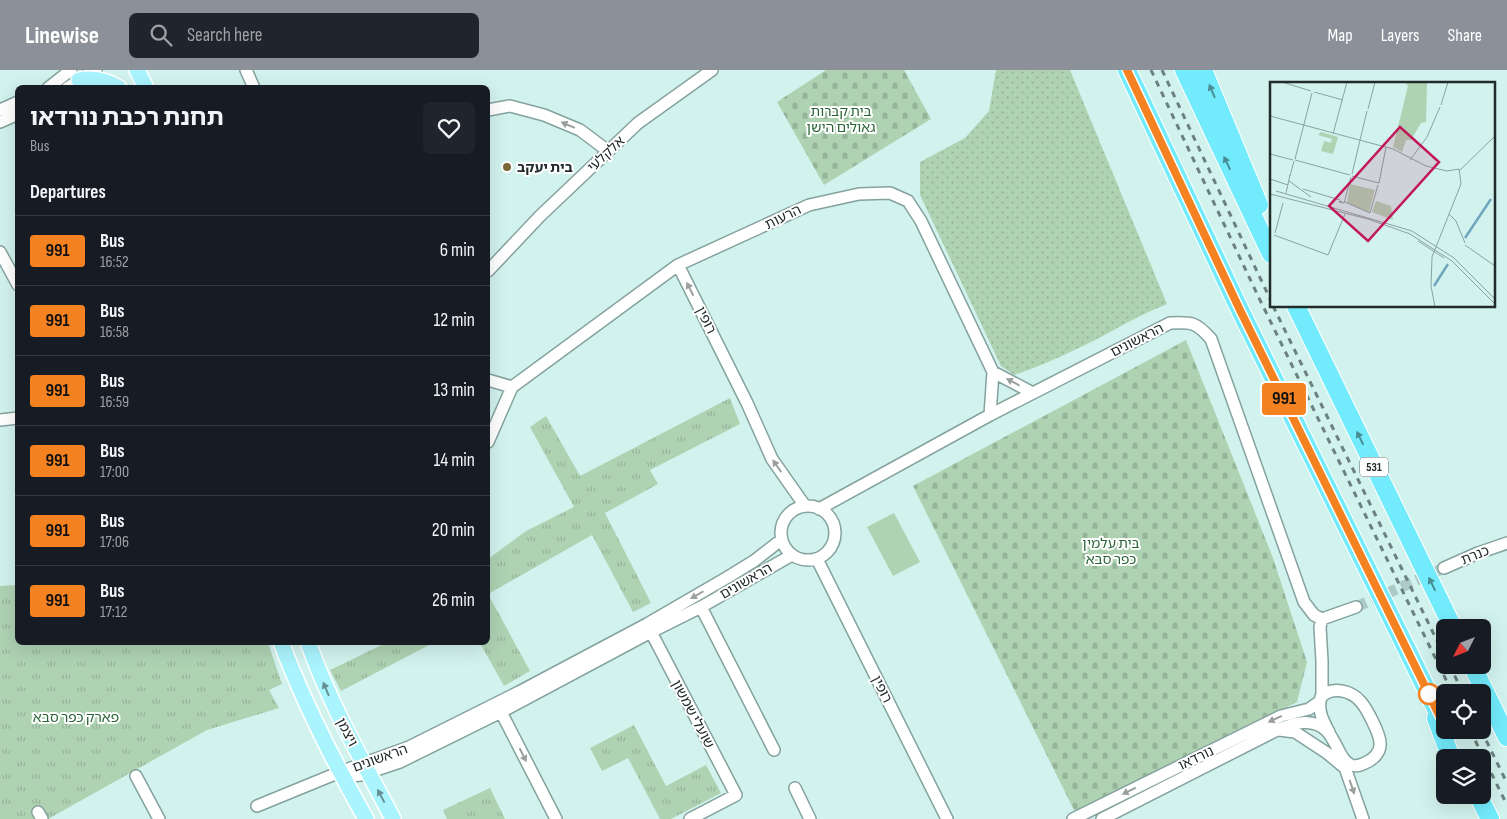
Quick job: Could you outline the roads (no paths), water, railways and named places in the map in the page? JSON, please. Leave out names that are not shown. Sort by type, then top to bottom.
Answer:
[{"type":"highway","points":[[1118,70],[1239,308],[1436,709]]},
{"type":"highway","points":[[1127,70],[1239,308]]},
{"type":"highway","points":[[1184,70],[1270,252]]},
{"type":"highway","points":[[1203,70],[1270,231]]},
{"type":"highway","name":"531","points":[[1297,308],[1449,619]]},
{"type":"highway","points":[[1301,308],[1322,359]]},
{"type":"highway","points":[[1413,662],[1448,749]]},
{"type":"highway","points":[[1476,674],[1507,737]]},
{"type":"highway","points":[[1480,683],[1507,730]]},
{"type":"highway","points":[[1470,804],[1476,819]]},
{"type":"highway","points":[[1482,804],[1490,819]]},
{"type":"main road","points":[[110,70],[118,85]]},
{"type":"main road","points":[[137,70],[144,85]]},
{"type":"main road","points":[[72,79],[97,78],[113,85]]},
{"type":"main road","name":"ויצמן","points":[[282,645],[297,685],[343,778],[366,819]]},
{"type":"main road","name":"ויצמן","points":[[309,645],[331,699],[393,819]]},
{"type":"street","points":[[56,83],[96,70]]},
{"type":"street","points":[[246,70],[253,85]]},
{"type":"street","name":"אלקלעי","points":[[490,269],[540,216],[638,123],[712,70]]},
{"type":"street","points":[[0,110],[15,103]]},
{"type":"street","points":[[490,110],[510,106],[544,114],[580,130],[608,151]]},
{"type":"street","points":[[0,122],[15,115]]},
{"type":"street","name":"הרעות","points":[[512,387],[678,265],[809,205],[859,194],[890,193],[908,201],[921,221],[993,372],[990,415]]},
{"type":"street","points":[[0,252],[15,280]]},
{"type":"street","name":"רופין","points":[[678,265],[747,403],[772,459],[805,506]]},
{"type":"street","name":"הראשונים","points":[[819,509],[990,415],[1170,323],[1189,322],[1202,330],[1211,339],[1304,602],[1314,615],[1322,619]]},
{"type":"street","points":[[993,372],[1033,393]]},
{"type":"street","points":[[490,381],[512,387],[490,437]]},
{"type":"street","points":[[0,420],[15,418]]},
{"type":"street","points":[[805,506],[819,509],[827,514],[832,522],[834,539],[830,548],[817,559],[799,559],[785,548],[781,540],[783,522],[788,514],[796,509],[805,506]]},
{"type":"street","name":"הראשונים","points":[[343,778],[409,748],[630,633],[754,561],[781,540]]},
{"type":"street","name":"כנרת","points":[[1444,568],[1507,543]]},
{"type":"street","name":"הראשונים","points":[[367,768],[400,762],[501,712],[701,607],[792,555]]},
{"type":"street","name":"רופין","points":[[817,559],[948,819]]},
{"type":"street","points":[[701,607],[774,750]]},
{"type":"street","points":[[1356,607],[1322,619],[1320,627],[1322,661],[1320,698],[1322,718],[1341,755],[1363,819]]},
{"type":"street","name":"שועלי שמשון","points":[[651,632],[736,795],[690,819]]},
{"type":"street","points":[[1322,661],[1331,680],[1339,690],[1350,693],[1360,701],[1372,722],[1380,742],[1376,755],[1370,761],[1361,765],[1351,765],[1341,755]]},
{"type":"street","name":"נורדאו","points":[[1073,819],[1281,716],[1309,710],[1320,698],[1330,691],[1339,690]]},
{"type":"street","points":[[501,712],[556,819]]},
{"type":"street","name":"נורדאו","points":[[1102,819],[1294,723],[1303,722],[1318,725],[1328,732]]},
{"type":"street","points":[[1277,730],[1295,732],[1327,753],[1346,769]]},
{"type":"street","points":[[136,776],[159,819]]},
{"type":"street","points":[[257,806],[314,782],[343,778]]},
{"type":"street","points":[[795,788],[810,819]]},
{"type":"tunnel","points":[[1356,607],[1444,568]]},
{"type":"railway","points":[[1151,70],[1259,298],[1448,684]]},
{"type":"railway","points":[[1162,70],[1270,299]]},
{"type":"railway","points":[[1274,308],[1436,639]]},
{"type":"railway","points":[[1454,674],[1459,684]]},
{"type":"railway","points":[[1474,739],[1507,805]]},
{"type":"railway","points":[[1485,739],[1507,783]]},
{"type":"place","name":"בית יעקב","points":[[507,167]]},
{"type":"park label","name":"בית קברות גאולים הישן","points":[[841,119]]},
{"type":"park label","name":"בית עלמין כפר סבא","points":[[1111,552]]},
{"type":"park label","name":"פארק כפר סבא","points":[[76,717]]}]
